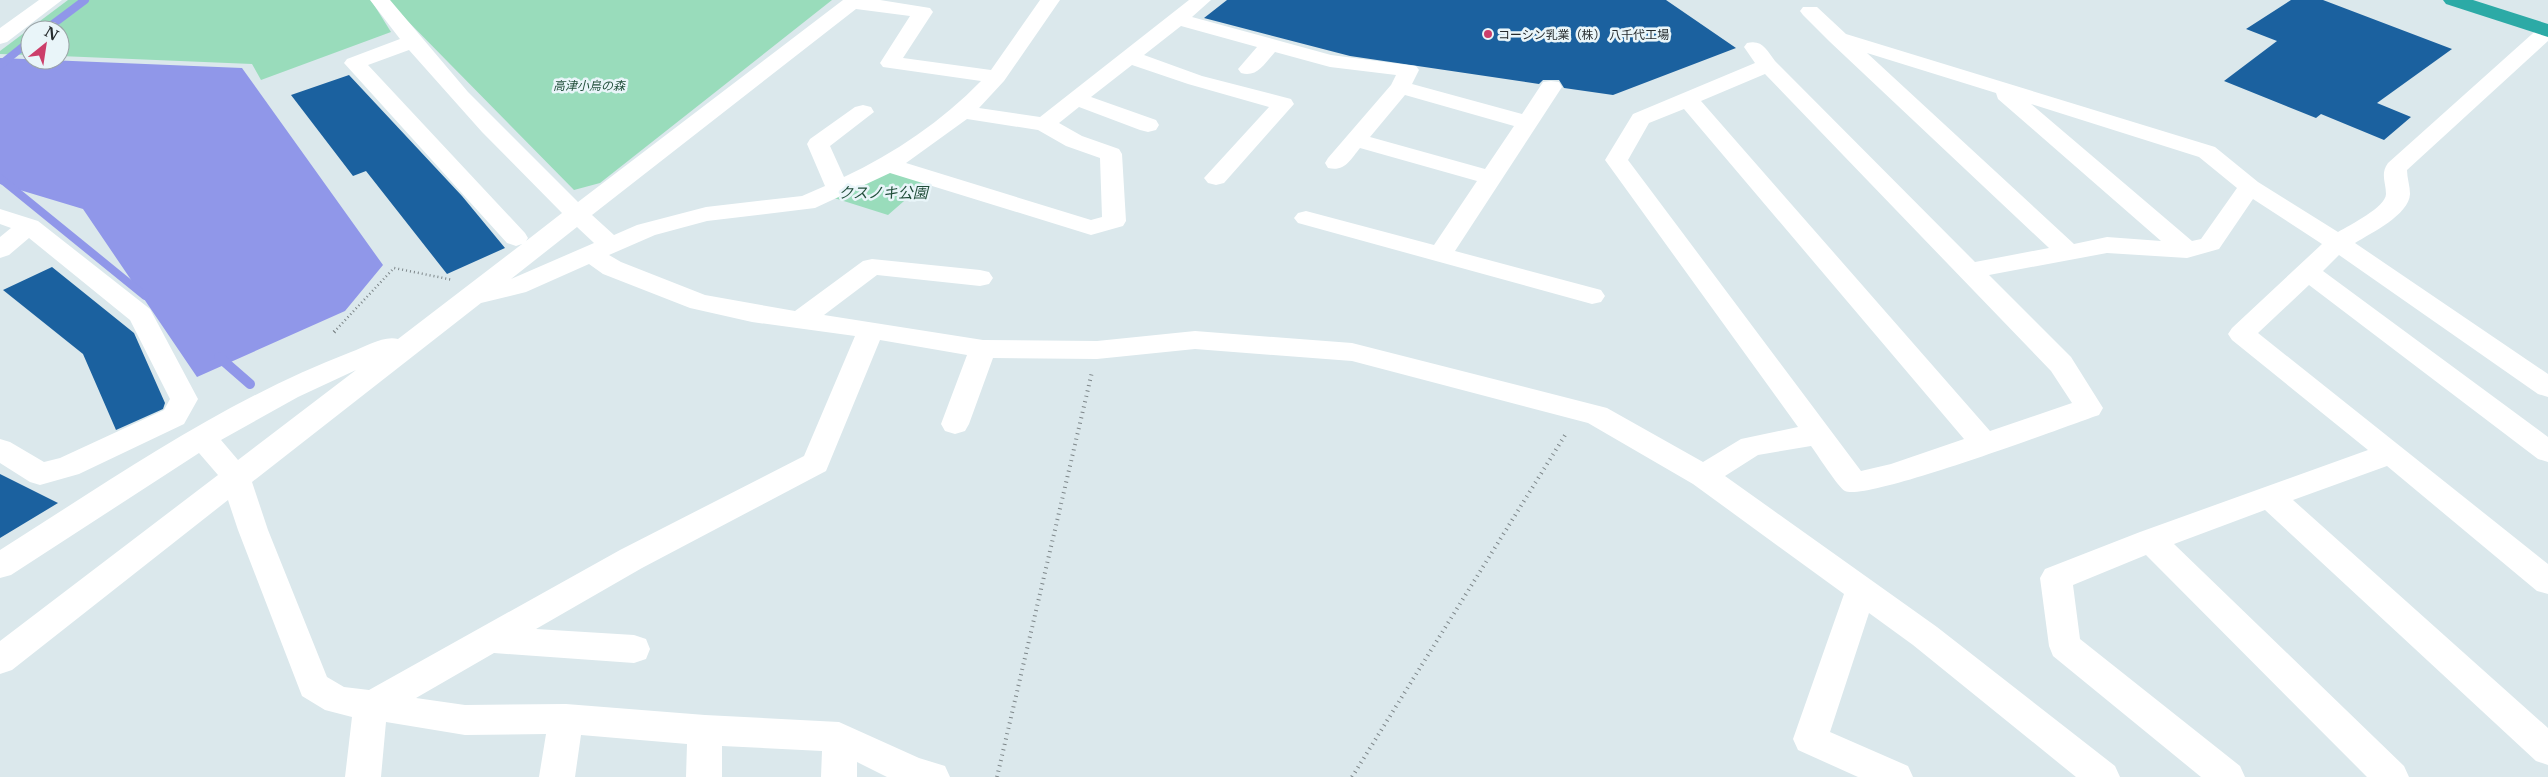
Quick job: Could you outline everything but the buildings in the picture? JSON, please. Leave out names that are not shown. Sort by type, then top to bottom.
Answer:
[{"type":"highway","points":[[2453,0],[2548,31]]},
{"type":"street","points":[[0,38],[52,0]]},
{"type":"street","points":[[380,0],[411,42],[465,101],[577,214],[612,268],[699,302],[983,349],[1098,350],[1195,340],[1352,352],[1597,416],[1703,476],[1925,636],[2102,777]]},
{"type":"street","points":[[463,289],[516,286],[646,230],[706,214],[807,203],[837,187],[888,165],[963,112],[996,76],[1050,0]]},
{"type":"street","points":[[1044,124],[1202,0]]},
{"type":"street","points":[[0,660],[416,338],[463,289],[577,214],[854,1],[923,12],[890,63],[996,76]]},
{"type":"street","points":[[1810,12],[2068,252]]},
{"type":"street","points":[[1178,19],[1269,46],[1326,69],[1409,70],[1400,87],[1336,163]]},
{"type":"street","points":[[2548,31],[2396,168],[2395,181],[2398,194],[2394,207],[2338,243],[2241,334],[2391,453],[2548,582]]},
{"type":"street","points":[[1836,37],[2207,152],[2250,188],[2338,243],[2548,387]]},
{"type":"street","points":[[411,42],[354,63],[516,238]]},
{"type":"street","points":[[1248,69],[1269,46]]},
{"type":"street","points":[[1754,47],[1768,65],[2061,364],[2089,408],[1983,442],[1894,474],[1854,482],[1616,160],[1641,119],[1768,65]]},
{"type":"street","points":[[1130,57],[1195,80],[1283,104],[1216,178]]},
{"type":"street","points":[[1998,86],[2187,250]]},
{"type":"street","points":[[1400,87],[1528,123]]},
{"type":"street","points":[[1440,254],[1551,87]]},
{"type":"street","points":[[1076,99],[1148,125]]},
{"type":"street","points":[[1687,99],[1983,442]]},
{"type":"street","points":[[837,187],[818,144],[863,112]]},
{"type":"street","points":[[888,165],[1091,228],[1114,221],[1111,154],[1074,141],[1044,124],[963,112]]},
{"type":"street","points":[[1355,140],[1492,178]]},
{"type":"street","points":[[1969,271],[2106,245],[2187,250],[2210,244],[2250,188]]},
{"type":"street","points":[[0,216],[29,226],[141,315],[184,399],[174,417],[69,466],[40,474],[0,449]]},
{"type":"street","points":[[1306,218],[1592,296]]},
{"type":"street","points":[[0,250],[29,226]]},
{"type":"street","points":[[801,319],[872,266],[980,278]]},
{"type":"street","points":[[2307,271],[2548,452]]},
{"type":"street","points":[[370,707],[630,559],[816,463],[871,330]]},
{"type":"street","points":[[0,566],[201,436],[347,362],[416,338]]},
{"type":"street","points":[[955,424],[983,349]]},
{"type":"street","points":[[1703,476],[1750,446],[1818,434]]},
{"type":"street","points":[[201,436],[236,477],[253,530],[314,686],[337,700],[370,707],[465,720],[566,719],[705,730],[839,737],[914,773],[932,777]]},
{"type":"street","points":[[2227,777],[2066,646],[2056,578],[2268,496],[2391,453]]},
{"type":"street","points":[[2268,496],[2548,750]]},
{"type":"street","points":[[2151,540],[2391,777]]},
{"type":"street","points":[[1861,590],[1810,739],[1895,777]]},
{"type":"street","points":[[488,639],[634,649]]},
{"type":"street","points":[[363,777],[370,707]]},
{"type":"street","points":[[557,777],[566,719]]},
{"type":"street","points":[[704,777],[705,730]]},
{"type":"street","points":[[839,737],[839,777]]},
{"type":"path","points":[[334,332],[394,268],[463,289]]},
{"type":"path","points":[[997,777],[1098,350]]},
{"type":"path","points":[[1352,777],[1580,411]]},
{"type":"green space","points":[[68,0],[371,0],[391,32],[261,80],[252,64],[70,56],[70,20],[41,20]]},
{"type":"green space","name":"高津小鳥の森","points":[[387,0],[832,0],[600,183],[574,190]]},
{"type":"green space","points":[[20,36],[20,55],[0,54],[0,51]]},
{"type":"green space","name":"クスノキ公園","points":[[888,168],[927,181],[888,215],[831,197]]},
{"type":"water","points":[[0,58],[20,59],[20,70],[70,70],[70,61],[242,68],[383,265],[345,311],[197,377],[83,209],[0,184]]},
{"type":"waterway","points":[[58,20],[85,0]]},
{"type":"waterway","points":[[0,65],[20,49]]},
{"type":"waterway","points":[[0,178],[145,296]]},
{"type":"waterway","points":[[219,357],[250,384]]},
{"type":"place","name":"コーシン乳業（株） 八千代工場","points":[[1488,34]]}]
